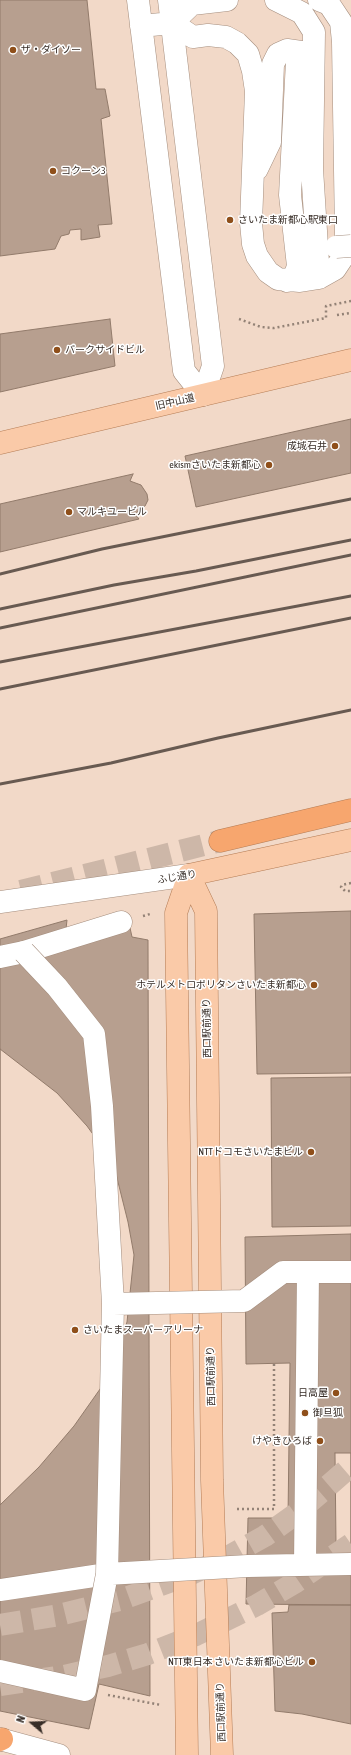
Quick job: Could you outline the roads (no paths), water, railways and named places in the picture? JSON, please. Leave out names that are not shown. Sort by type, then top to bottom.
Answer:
[{"type":"highway","points":[[220,841],[351,810]]},
{"type":"main road","name":"旧中山道","points":[[0,444],[351,360]]},
{"type":"main road","name":"ふじ通り","points":[[189,875],[351,840]]},
{"type":"main road","points":[[187,1755],[176,913],[189,875]]},
{"type":"main road","name":"西口駅前通り","points":[[189,875],[206,911],[212,1480],[222,1755]]},
{"type":"street","points":[[138,0],[184,371],[203,395]]},
{"type":"street","points":[[169,0],[213,366],[203,395]]},
{"type":"street","points":[[172,24],[192,4],[227,0]]},
{"type":"street","points":[[276,0],[302,13],[314,32],[315,62],[312,169],[319,278]]},
{"type":"street","points":[[141,26],[172,24],[193,37],[208,35],[226,37],[237,43],[248,54],[253,71],[256,91],[251,223],[253,244],[256,256],[268,272],[278,279],[300,281],[319,278],[335,269],[343,257],[346,234],[343,42],[341,22],[329,4],[319,0]]},
{"type":"street","points":[[253,178],[270,142],[273,64],[278,54],[287,50],[307,53],[315,62]]},
{"type":"street","points":[[287,50],[294,55],[297,61],[290,195],[298,266],[295,275],[287,281]]},
{"type":"street","name":"ふじ通り","points":[[0,902],[189,875]]},
{"type":"street","points":[[0,957],[24,952],[121,922]]},
{"type":"street","points":[[0,1671],[85,1690],[107,1574],[113,1304],[102,1106],[94,1034],[58,987],[24,952]]},
{"type":"street","points":[[113,1304],[244,1301],[283,1272],[351,1272]]},
{"type":"street","points":[[305,1565],[308,1272]]},
{"type":"street","points":[[0,1590],[107,1574],[248,1566],[351,1564]]},
{"type":"street","points":[[1,1739],[59,1755]]},
{"type":"tunnel","points":[[21,891],[220,841]]},
{"type":"tunnel","points":[[0,1625],[59,1615],[120,1600],[191,1574],[229,1556],[265,1536],[297,1513],[351,1466]]},
{"type":"tunnel","points":[[0,1685],[64,1676],[108,1666],[148,1654],[196,1635],[257,1605],[296,1582],[351,1544]]},
{"type":"railway","points":[[0,574],[102,549],[351,499]]},
{"type":"railway","points":[[0,609],[114,585],[196,571],[351,540]]},
{"type":"railway","points":[[0,628],[351,555]]},
{"type":"railway","points":[[0,662],[351,596]]},
{"type":"railway","points":[[0,689],[351,618]]},
{"type":"railway","points":[[0,784],[111,763],[218,738],[351,710]]},
{"type":"place","name":"ザ・ダイソー","points":[[13,50]]},
{"type":"place","name":"コクーン3","points":[[53,171]]},
{"type":"place","name":"さいたま新都心駅東口","points":[[230,220]]},
{"type":"place","name":"パークサイドビル","points":[[57,350]]},
{"type":"place","name":"成城石井","points":[[335,446]]},
{"type":"place","name":"ekismさいたま新都心","points":[[269,465]]},
{"type":"place","name":"マルキユービル","points":[[69,512]]},
{"type":"place","name":"ホテルメトロポリタンさいたま新都心","points":[[314,985]]},
{"type":"place","name":"NTTドコモさいたまビル","points":[[311,1152]]},
{"type":"place","name":"さいたまスーパーアリーナ","points":[[75,1330]]},
{"type":"place","name":"日高屋","points":[[336,1393]]},
{"type":"place","name":"御旦狐","points":[[305,1413]]},
{"type":"place","name":"けやきひろば","points":[[320,1441]]},
{"type":"place","name":"NTT東日本 さいたま新都心ビル","points":[[312,1662]]}]
